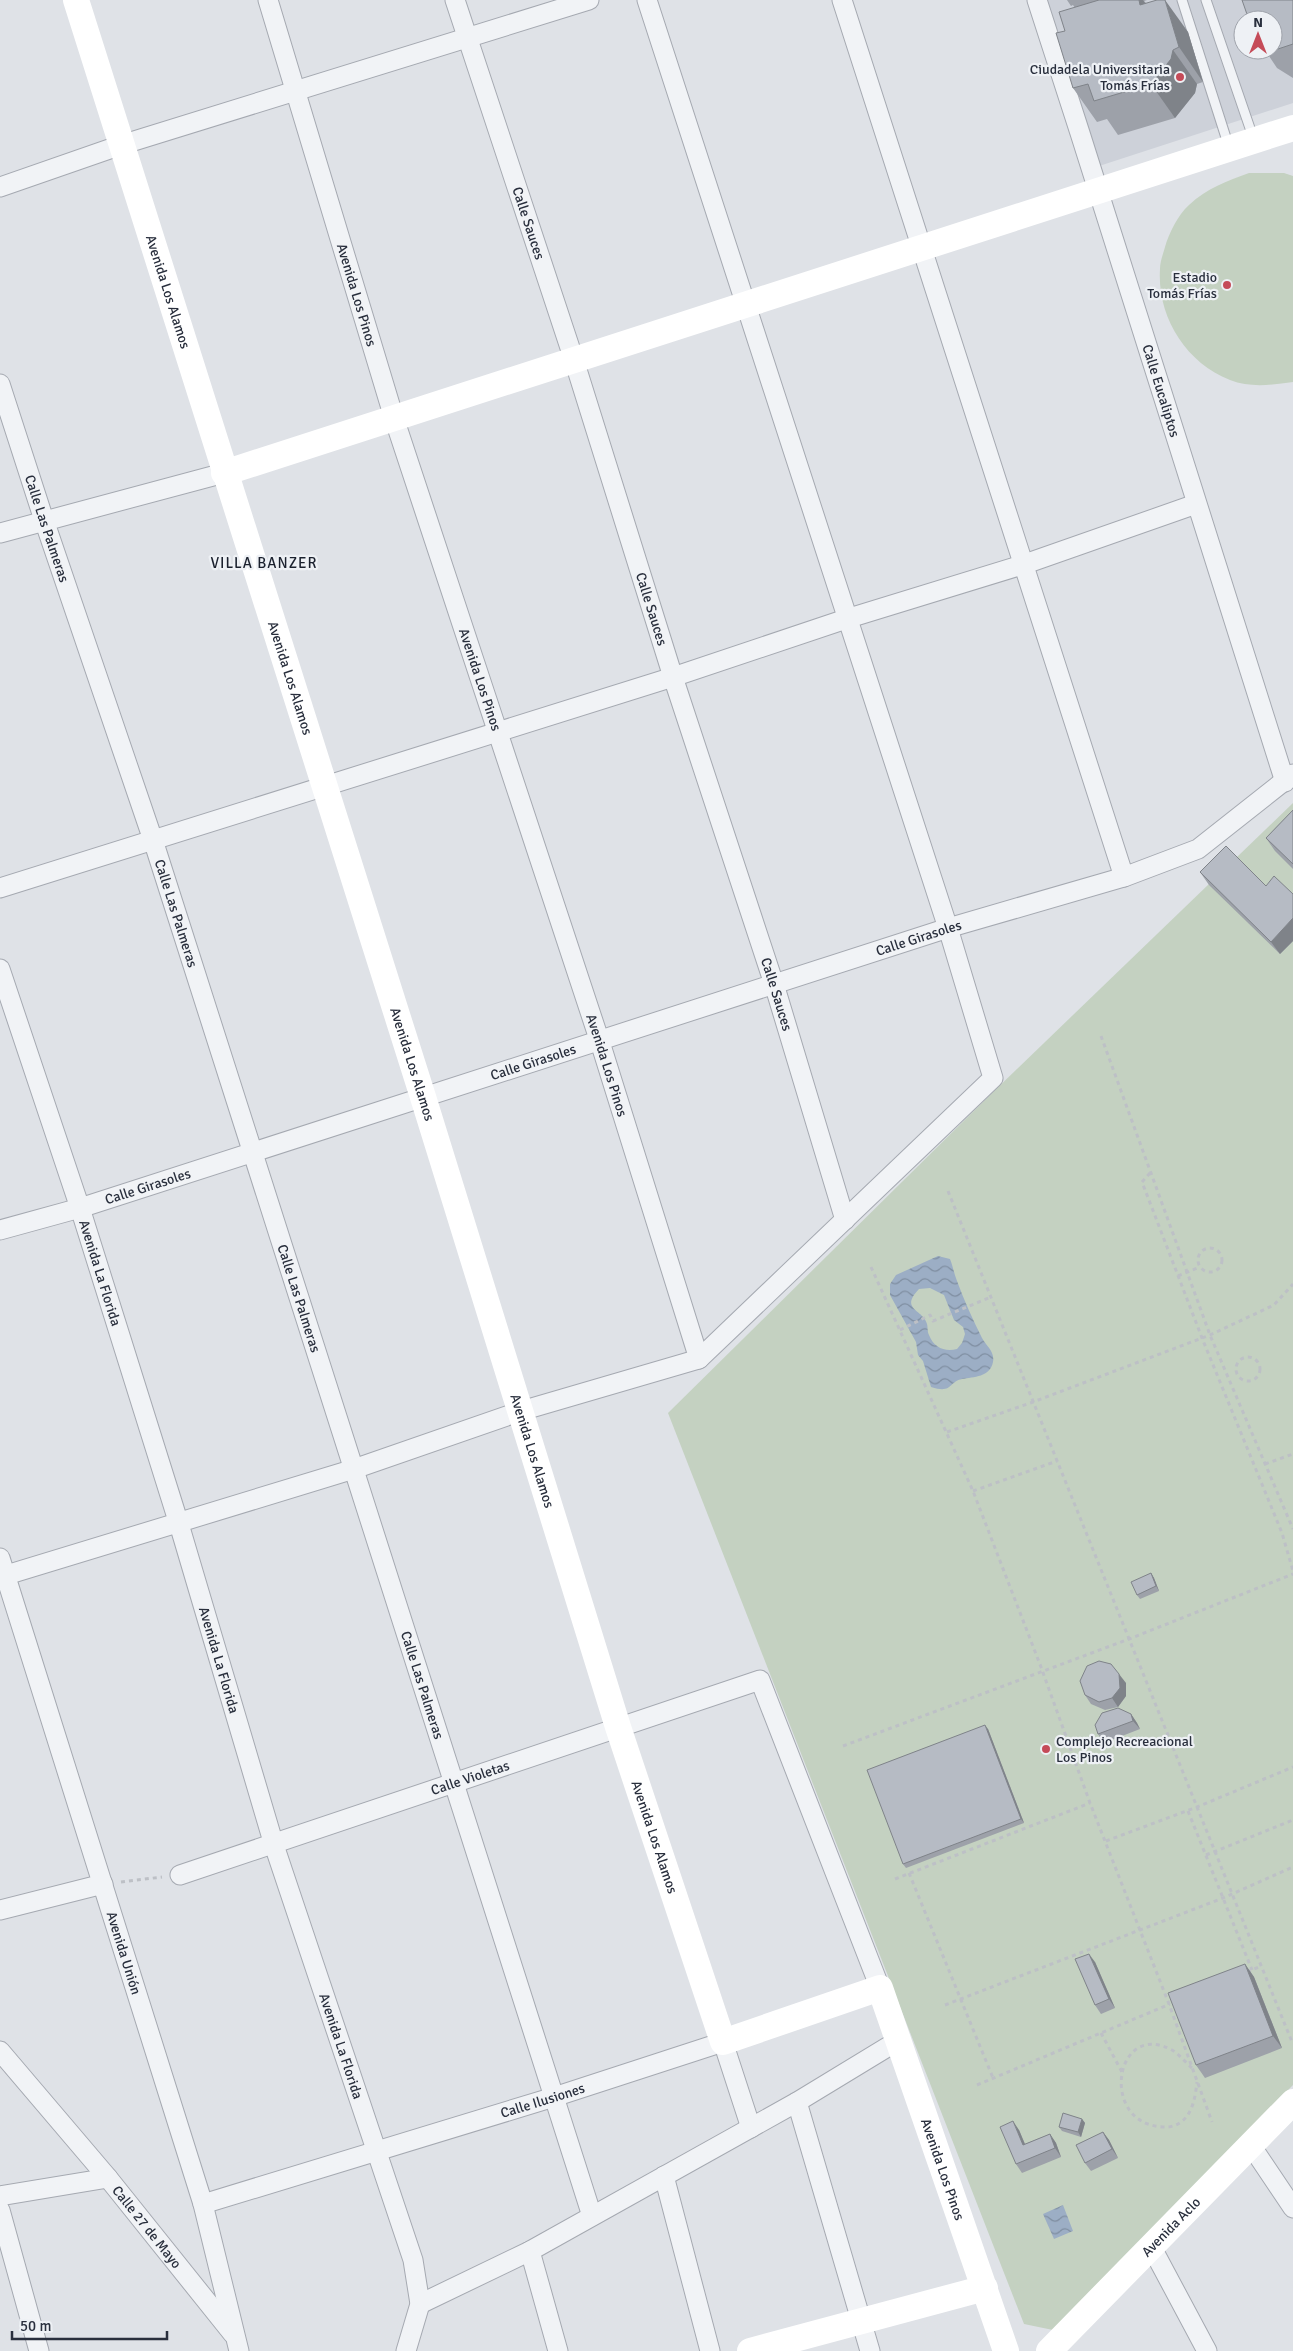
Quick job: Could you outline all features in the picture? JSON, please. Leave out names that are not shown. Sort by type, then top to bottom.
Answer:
[{"type":"street","name":"Avenida Los Alamos","points":[[76,0],[224,474],[423,1097],[618,1727],[751,2128]]},
{"type":"street","name":"Avenida Los Pinos","points":[[268,0],[297,90],[394,418],[496,733],[600,1042],[699,1360]]},
{"type":"street","name":"Calle Sauces","points":[[455,0],[574,360],[673,677],[774,984],[845,1220]]},
{"type":"street","points":[[0,186],[121,145],[590,0]]},
{"type":"street","points":[[2,1570],[179,1524],[354,1470],[521,1411],[699,1360],[993,1078],[948,928],[647,0]]},
{"type":"street","points":[[842,0],[1025,564],[1124,877]]},
{"type":"street","name":"Calle Eucaliptos","points":[[1037,0],[1099,190],[1196,504],[1289,778]]},
{"type":"street","points":[[0,533],[224,474],[1293,128]]},
{"type":"street","name":"Calle Las Palmeras","points":[[0,384],[44,520],[153,840],[592,2216]]},
{"type":"street","points":[[0,888],[673,677],[846,618],[1025,564],[1196,504]]},
{"type":"street","name":"Calle Girasoles","points":[[0,1230],[80,1208],[600,1042],[948,928],[1124,877],[1198,849],[1289,778]]},
{"type":"street","name":"Avenida La Florida","points":[[0,969],[80,1208],[179,1524],[274,1845],[413,2260],[420,2304],[406,2351]]},
{"type":"street","name":"Avenida Unión","points":[[2,1570],[203,2204],[238,2344]]},
{"type":"street","name":"Calle Violetas","points":[[180,1875],[274,1845],[760,1680],[880,1988]]},
{"type":"street","points":[[0,1910],[103,1884]]},
{"type":"street","name":"Avenida Los Pinos","points":[[880,1988],[1006,2351]]},
{"type":"street","name":"Calle Ilusiones","points":[[203,2204],[554,2097],[880,1988]]},
{"type":"street","points":[[420,2304],[530,2251],[797,2102],[899,2040]]},
{"type":"street","points":[[0,2051],[108,2178]]},
{"type":"street","points":[[797,2102],[870,2351]]},
{"type":"street","name":"Avenida Aclo","points":[[1049,2351],[1293,2102]]},
{"type":"street","points":[[1250,2144],[1293,2208]]},
{"type":"street","points":[[664,2176],[710,2351]]},
{"type":"street","name":"Calle 27 de Mayo","points":[[0,2196],[108,2178],[238,2344]]},
{"type":"street","points":[[0,2210],[39,2351]]},
{"type":"street","points":[[1152,2248],[1207,2351]]},
{"type":"street","points":[[530,2251],[558,2351]]},
{"type":"street","points":[[750,2351],[985,2288]]},
{"type":"lane","points":[[1182,0],[1230,148]]},
{"type":"lane","points":[[1206,0],[1254,140]]},
{"type":"path","points":[[1101,1036],[1210,1335],[1293,1529]]},
{"type":"path","points":[[843,1746],[1130,1639],[1293,1572],[1282,1534],[1202,1338],[1142,1182],[1150,1173]]},
{"type":"path","points":[[948,1191],[1292,2042]]},
{"type":"path","points":[[1178,1276],[1200,1267],[1210,1272],[1218,1269],[1222,1263],[1221,1255],[1216,1250],[1205,1250],[1199,1255],[1200,1267]]},
{"type":"path","points":[[871,1267],[973,1491],[1043,1672],[1090,1803],[1169,2004],[1212,2122]]},
{"type":"path","points":[[947,1432],[1033,1402],[1210,1335],[1274,1306],[1293,1284]]},
{"type":"path","points":[[900,1330],[930,1315],[933,1321],[991,1296]]},
{"type":"path","points":[[1245,1357],[1253,1358],[1258,1363],[1258,1375],[1252,1380],[1245,1380],[1236,1373],[1236,1365],[1245,1357]]},
{"type":"path","points":[[1227,1375],[1236,1373]]},
{"type":"path","points":[[1265,1464],[1293,1454]]},
{"type":"path","points":[[973,1491],[1057,1461]]},
{"type":"path","points":[[1106,1841],[1293,1768]]},
{"type":"path","points":[[896,1879],[1090,1803]]},
{"type":"path","points":[[1188,1810],[1252,1970]]},
{"type":"path","points":[[1206,1855],[1293,1820]]},
{"type":"path","points":[[945,2005],[1223,1898],[1293,1867]]},
{"type":"path","points":[[909,1874],[993,2078]]},
{"type":"path","points":[[103,1884],[180,1875]]},
{"type":"path","points":[[1242,1974],[1262,1966]]},
{"type":"path","points":[[977,2085],[1178,2001]]},
{"type":"path","points":[[1101,2033],[1122,2072]]},
{"type":"path","points":[[1192,2069],[1173,2051],[1158,2045],[1144,2045],[1135,2049],[1127,2058],[1122,2072],[1124,2104],[1132,2115],[1142,2123],[1158,2127],[1172,2126],[1184,2121],[1195,2098],[1197,2081]]},
{"type":"shaded area","name":"Ciudadela Universitaria Tomás Frías","points":[[1043,0],[1293,0],[1293,103],[1096,167]]},
{"type":"green space","name":"Estadio Tomás Frías","points":[[1249,173],[1284,173],[1293,176],[1293,382],[1269,385],[1245,384],[1230,380],[1214,372],[1187,349],[1169,320],[1163,304],[1160,287],[1160,264],[1169,236],[1178,219],[1189,205],[1203,194],[1225,182]]},
{"type":"green space","name":"Complejo Recreacional Los Pinos","points":[[1293,803],[1293,2085],[1053,2330],[1024,2324],[668,1413],[990,1095]]},
{"type":"water","points":[[938,1256],[950,1259],[969,1310],[982,1338],[993,1355],[993,1362],[989,1371],[976,1377],[958,1380],[947,1388],[938,1389],[931,1387],[923,1361],[918,1355],[916,1342],[890,1295],[890,1284],[896,1275]],"holes":[[[930,1288],[944,1295],[954,1320],[963,1327],[965,1334],[962,1343],[957,1349],[948,1350],[940,1348],[934,1343],[928,1334],[925,1319],[914,1309],[911,1301],[919,1289]]]},
{"type":"water","points":[[1063,2205],[1073,2231],[1054,2239],[1043,2214]]},
{"type":"building","points":[[1099,0],[1139,0],[1140,5],[1157,0],[1165,0],[1179,47],[1173,50],[1171,59],[1151,84],[1094,101],[1088,84],[1073,88],[1056,33],[1065,31],[1059,12]]},
{"type":"building","points":[[1242,0],[1293,0],[1293,44],[1283,47],[1283,10],[1246,10]]},
{"type":"building","points":[[1293,810],[1293,864],[1266,838]]},
{"type":"building","points":[[1226,846],[1266,886],[1274,876],[1293,894],[1293,918],[1271,942],[1200,872]]},
{"type":"building","points":[[1151,1573],[1156,1586],[1137,1595],[1131,1582]]},
{"type":"building","points":[[1099,1661],[1111,1664],[1119,1674],[1120,1688],[1112,1698],[1099,1702],[1085,1695],[1080,1681],[1087,1666]]},
{"type":"building","points":[[1118,1708],[1131,1714],[1133,1721],[1098,1734],[1095,1725],[1102,1713]]},
{"type":"building","points":[[985,1725],[1021,1819],[903,1864],[867,1770]]},
{"type":"building","points":[[1089,1954],[1109,1999],[1095,2005],[1075,1959]]},
{"type":"building","points":[[1245,1964],[1273,2036],[1196,2065],[1168,1993]]},
{"type":"building","points":[[1063,2113],[1082,2119],[1078,2132],[1059,2127]]},
{"type":"building","points":[[1013,2121],[1023,2145],[1050,2134],[1055,2148],[1016,2164],[1000,2127]]},
{"type":"building","points":[[1103,2132],[1112,2149],[1085,2163],[1076,2145]]},
{"type":"place","name":"Ciudadela Universitaria Tomás Frías","points":[[1180,77]]},
{"type":"place","name":"Estadio Tomás Frías","points":[[1227,285]]},
{"type":"place","name":"Complejo Recreacional Los Pinos","points":[[1046,1749]]},
{"type":"district","name":"VILLA BANZER","points":[[264,563]]}]
